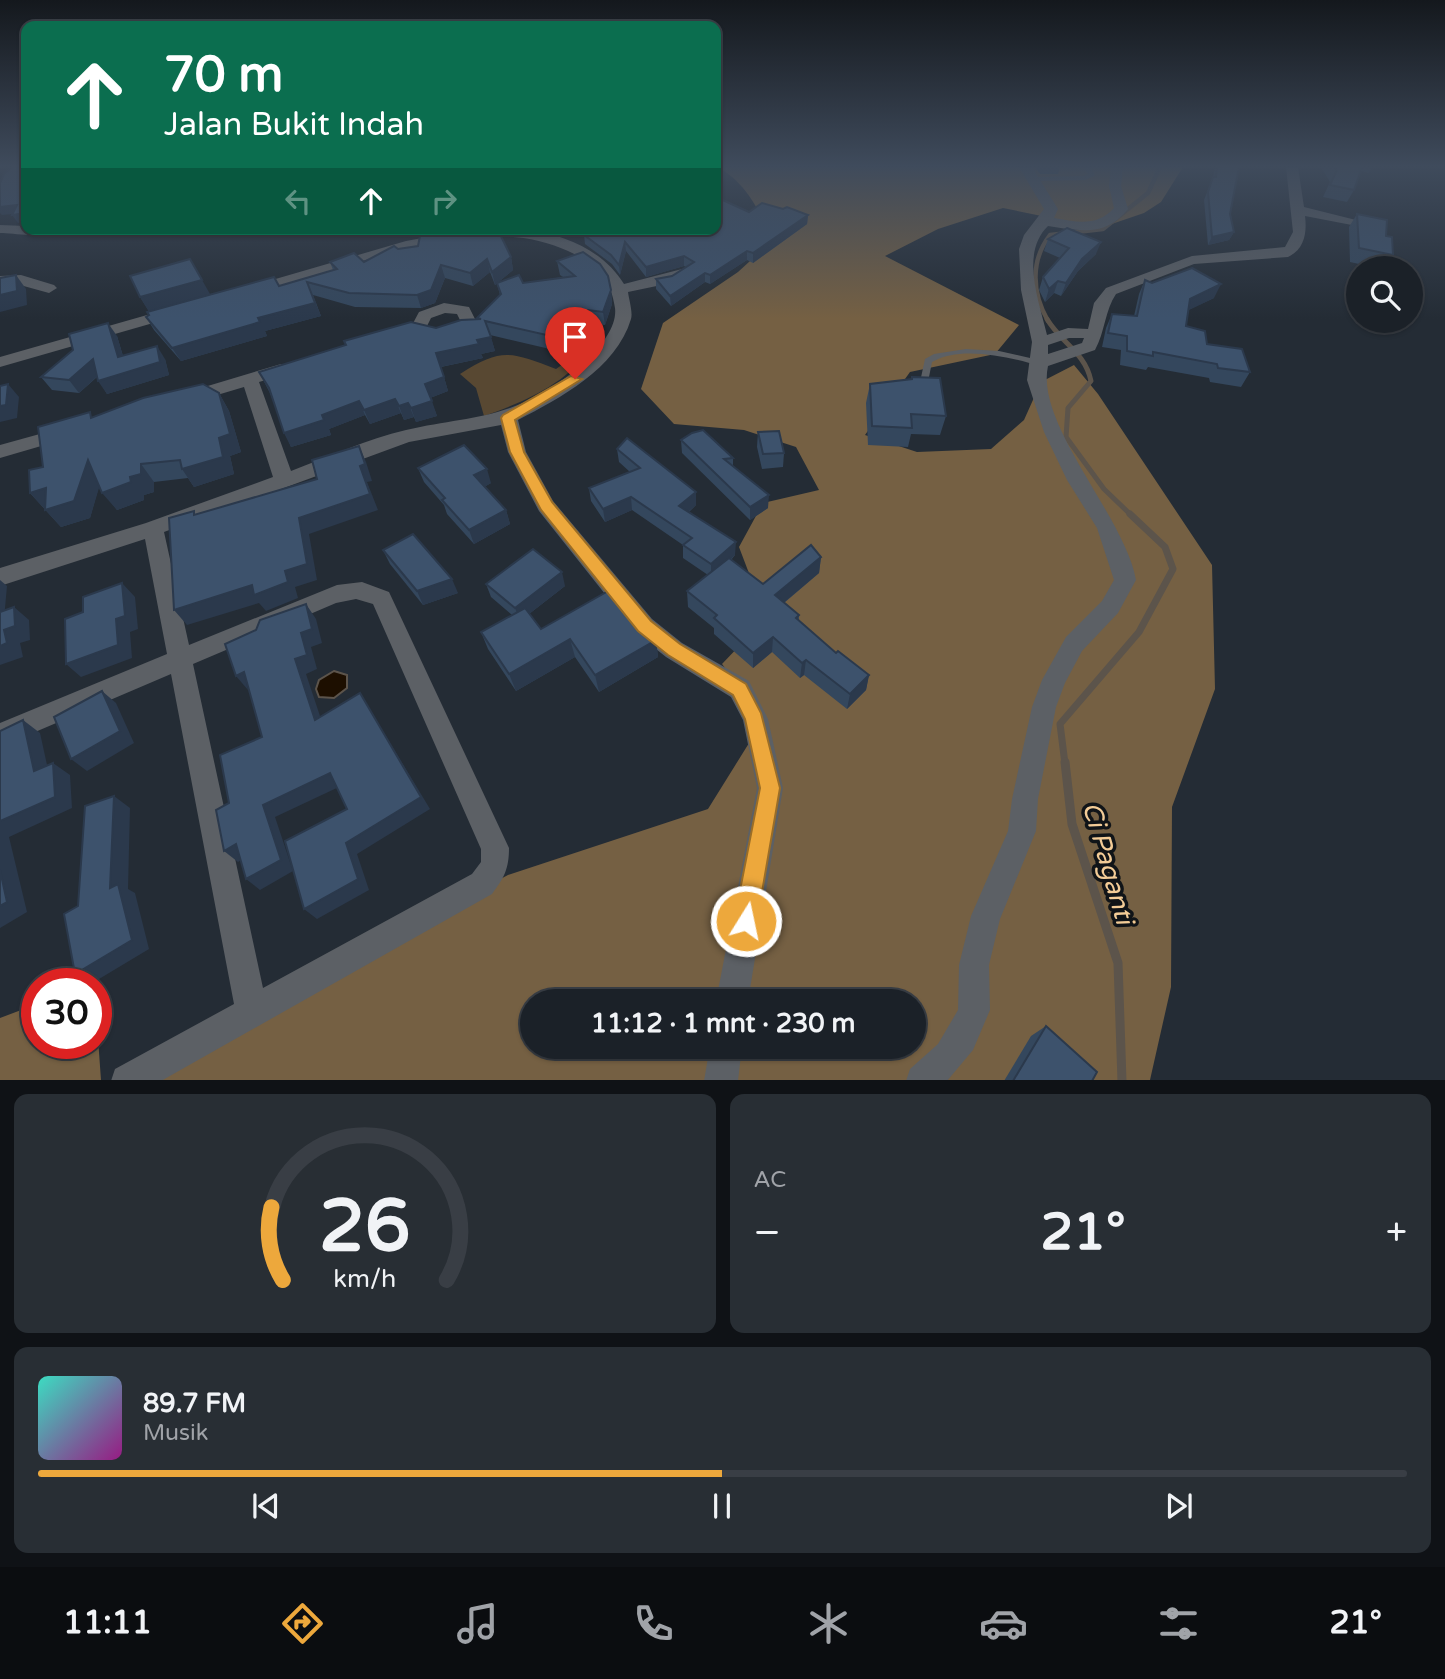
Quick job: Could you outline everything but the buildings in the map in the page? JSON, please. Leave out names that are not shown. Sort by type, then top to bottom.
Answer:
[{"type":"street","points":[[922,1080],[950,1056],[962,1039],[974,1010],[974,965],[986,916],[1002,885],[1022,831],[1025,799],[1044,707],[1054,680],[1074,644],[1110,607],[1125,580],[1107,527],[1077,480],[1053,432],[1036,380],[1045,347],[1026,252],[1030,236],[1046,217]]},
{"type":"street","points":[[1044,221],[1080,227],[1108,223],[1113,217]]},
{"type":"street","points":[[1045,347],[1066,353],[1092,340],[1102,303],[1111,291],[1192,260],[1283,254],[1291,250],[1300,232],[1298,217]]},
{"type":"street","points":[[1334,217],[1357,222]]},
{"type":"street","points":[[0,229],[21,230]]},
{"type":"street","points":[[228,297],[406,245],[466,235]]},
{"type":"street","points":[[0,577],[153,528],[406,436],[508,418],[551,396],[604,353],[624,317],[620,289],[610,273],[573,246],[535,235]]},
{"type":"street","points":[[620,289],[666,280],[685,272]]},
{"type":"street","points":[[0,281],[21,280],[49,288]]},
{"type":"street","points":[[0,362],[189,308]]},
{"type":"street","points":[[1045,347],[1076,333],[1092,340]]},
{"type":"street","points":[[171,402],[302,363]]},
{"type":"street","points":[[250,380],[284,479]]},
{"type":"street","points":[[508,418],[517,452],[546,506],[644,626],[674,650],[740,689],[755,719],[770,788],[734,989]]},
{"type":"street","points":[[0,452],[79,429]]},
{"type":"street","points":[[153,528],[252,1013]]},
{"type":"street","points":[[0,735],[351,590],[368,590],[381,598],[495,848],[495,867],[482,884],[127,1080]]},
{"type":"street","points":[[722,1080],[724,1059]]},
{"type":"lane","points":[[924,382],[929,361],[944,353],[1020,355],[1045,347]]},
{"type":"shaded area","points":[[762,217],[974,217],[938,229],[885,256],[1019,325],[995,354],[910,372],[865,435],[917,452],[991,449],[1024,420],[1041,382],[1074,365],[1098,394],[1212,565],[1215,689],[1172,807],[1171,987],[1150,1080],[119,1080],[508,875],[708,809],[764,719],[722,664],[766,618],[739,547],[763,503],[819,490],[796,447],[744,430],[674,424],[641,389],[663,323],[738,272],[772,241]]},
{"type":"shaded area","points":[[1049,217],[1131,217],[1100,228]]},
{"type":"shaded area","points":[[579,346],[589,348],[570,372],[528,398],[484,416],[476,388],[460,374],[486,359],[507,355],[556,369],[573,357]]},
{"type":"shaded area","points":[[334,671],[347,675],[347,688],[334,698],[319,697],[316,689],[319,680]]},
{"type":"shaded area","points":[[21,1010],[21,1059],[100,1059],[101,1080],[0,1080],[0,1018]]},
{"type":"waterway","name":"Ci Paganti","points":[[1047,319],[1036,288],[1036,266],[1050,235],[1103,229],[1118,217]]},
{"type":"waterway","name":"Ci Paganti","points":[[1047,319],[1084,362],[1091,381],[1068,408],[1066,437],[1104,489],[1132,516]]},
{"type":"waterway","name":"Ci Paganti","points":[[1065,764],[1060,724],[1139,632],[1173,569],[1165,547],[1130,514]]},
{"type":"waterway","name":"Ci Paganti","points":[[1065,762],[1072,824],[1118,963],[1122,1080]]},
{"type":"route","points":[[575,379],[551,396],[508,418],[517,452],[546,506],[644,626],[674,650],[740,689],[755,719],[770,788],[746,921]]}]
